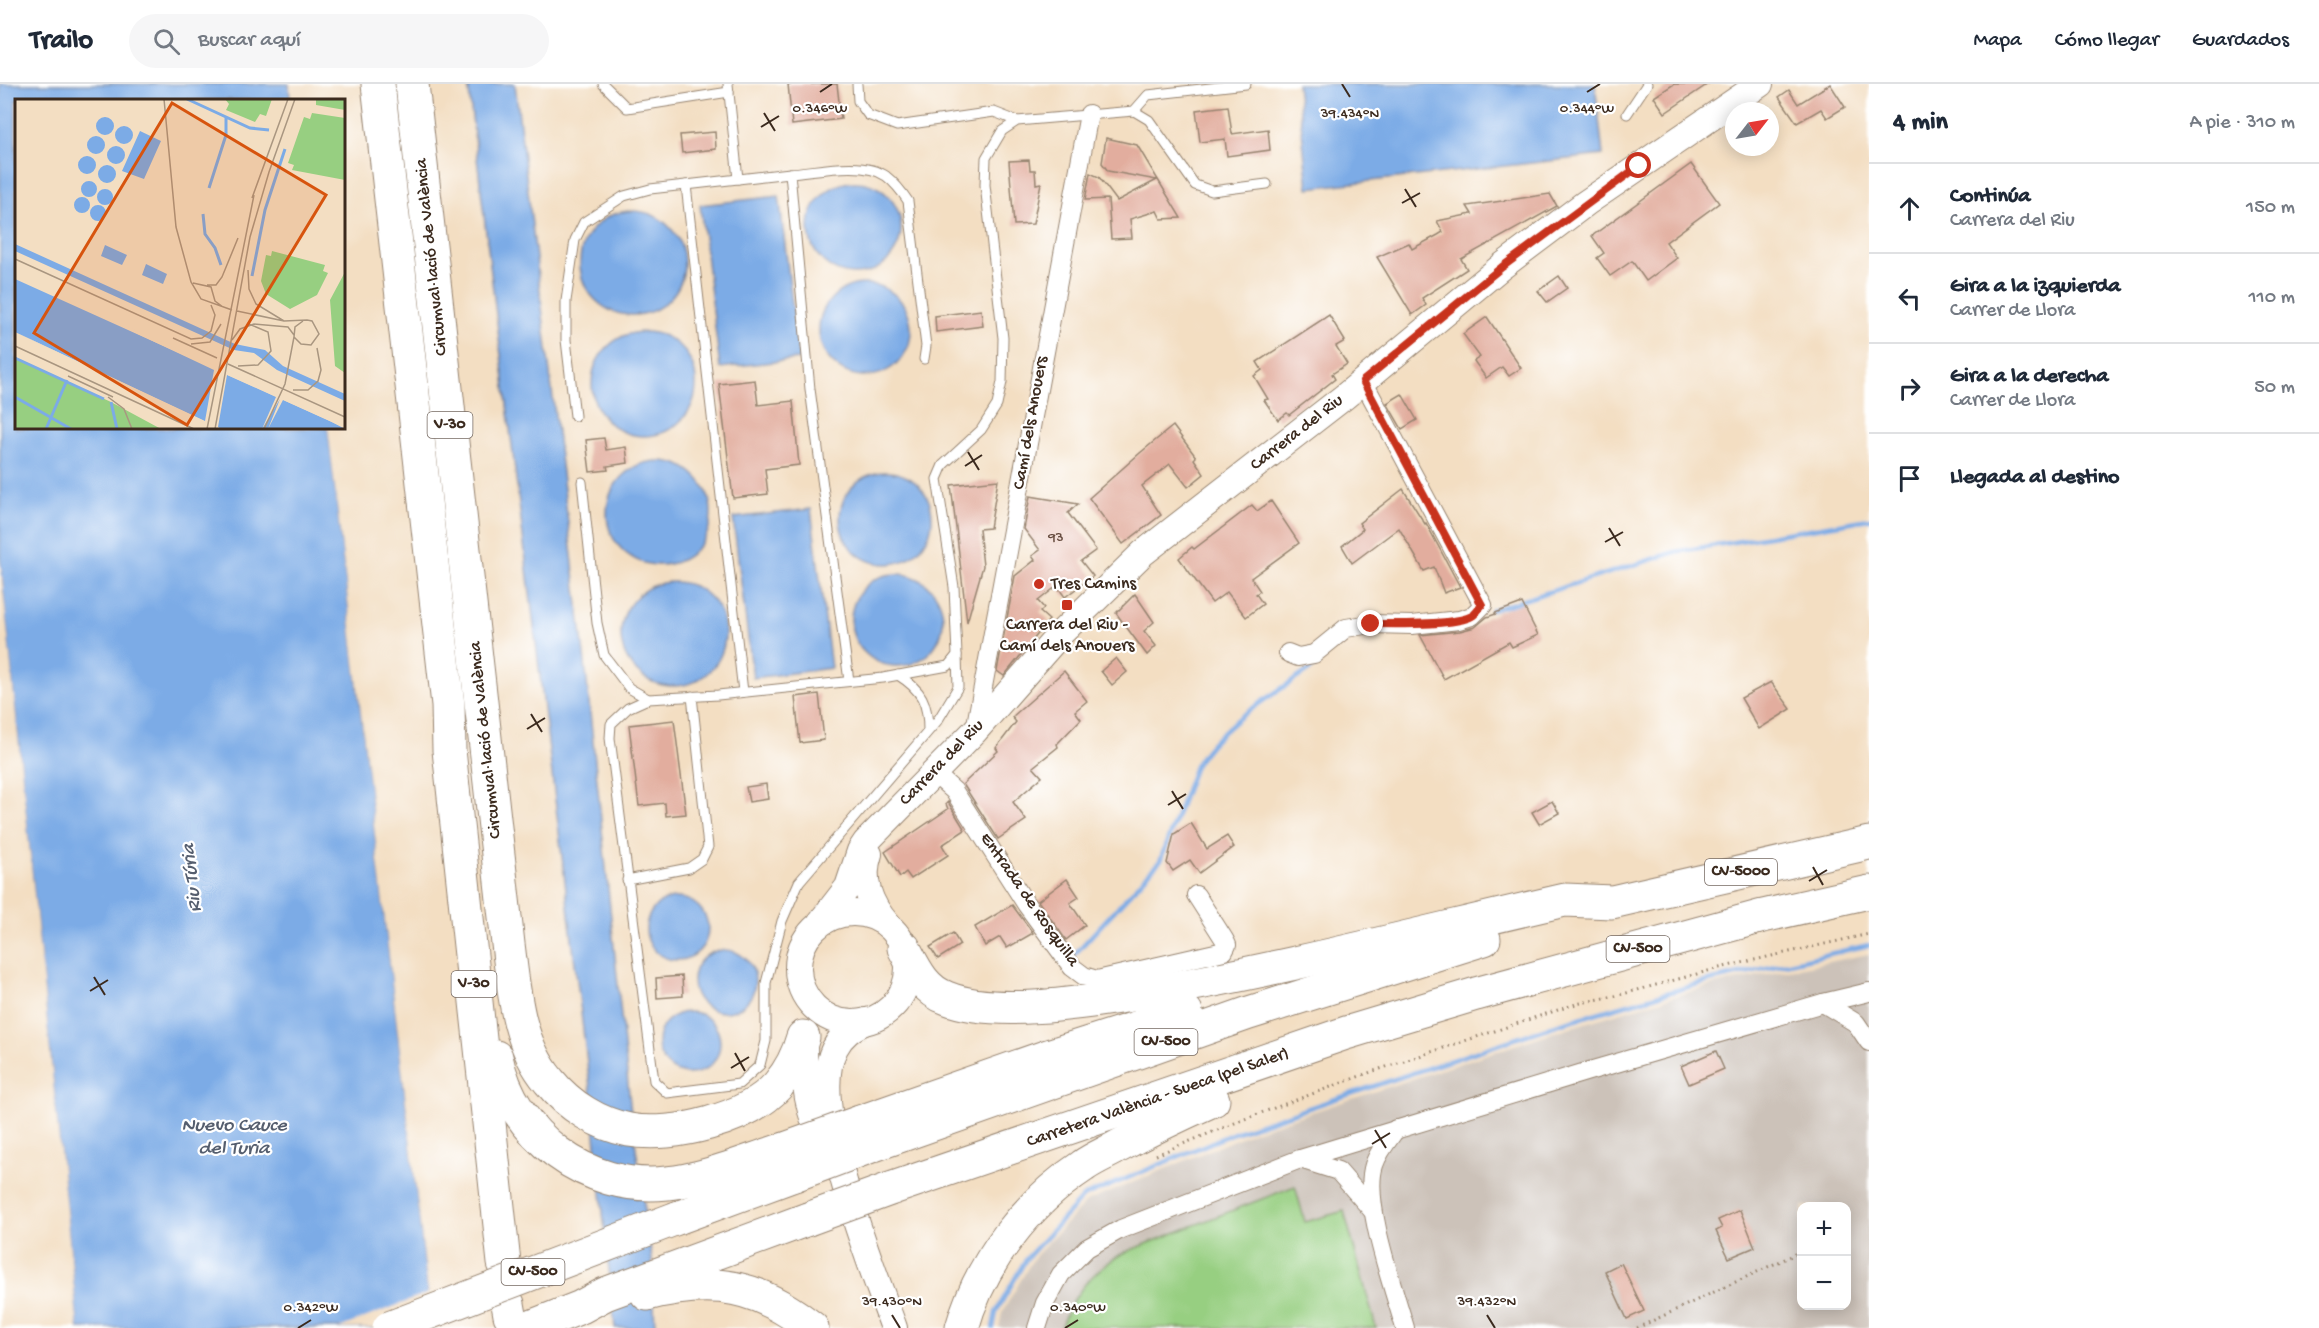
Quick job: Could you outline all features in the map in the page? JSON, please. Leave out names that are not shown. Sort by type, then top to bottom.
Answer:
[{"type":"highway","name":"Circumval·lació de València","points":[[378,84],[448,705],[448,750],[504,1263]]},
{"type":"highway","name":"Circumval·lació de València","points":[[412,84],[516,1001],[526,1041],[534,1059],[551,1083],[573,1105],[596,1119],[616,1126],[645,1131],[700,1125],[738,1112],[767,1096],[795,1061],[803,1038]]},
{"type":"highway","points":[[448,705],[462,750],[492,1036],[499,1070],[508,1096],[525,1122],[546,1144],[574,1164],[604,1177],[651,1184],[682,1181],[790,1162],[866,1134],[1057,1054],[1257,990],[1423,947],[1464,944],[1569,917],[1612,902]]},
{"type":"highway","name":"CV-5000","points":[[1612,902],[1869,843]]},
{"type":"highway","name":"Carretera València - Sueca (pel Saler)","points":[[515,1316],[581,1307],[605,1293],[684,1275],[808,1219],[890,1189],[1346,1033],[1476,994],[1801,906],[1869,892]]},
{"type":"highway","points":[[896,937],[925,984],[948,999],[974,1005],[1044,1006],[1101,1000],[1199,984],[1565,900],[1612,902]]},
{"type":"highway","points":[[962,1328],[968,1308],[997,1252],[1034,1206],[1083,1166],[1173,1117],[1476,994]]},
{"type":"highway","name":"CV-500","points":[[389,1328],[677,1218],[790,1162]]},
{"type":"highway","points":[[684,1275],[704,1284],[750,1292],[776,1304],[812,1328]]},
{"type":"street","name":"Carrera del Riu","points":[[820,923],[848,886],[860,851],[877,831],[974,732],[1061,633],[1143,554],[1363,381],[1502,267],[1567,217],[1748,87]]},
{"type":"street","name":"Camí dels Anouers","points":[[974,732],[1089,114]]},
{"type":"street","points":[[1288,653],[1298,657],[1314,654],[1346,628],[1371,624],[1412,625],[1459,620],[1472,616],[1482,605],[1363,381]]},
{"type":"street","name":"Entrada de Rosquilla","points":[[934,773],[954,792],[1026,904],[1072,967],[1084,976],[1097,980],[1224,951],[1227,945],[1196,895]]},
{"type":"street","name":"Carrera del Riu","points":[[877,831],[867,860],[866,884],[873,905],[896,937]]},
{"type":"street","points":[[845,1186],[810,1112],[804,1077],[802,988],[798,967],[802,946],[809,934],[820,923],[833,916],[854,912],[877,918],[896,937],[908,975],[904,988],[890,1009],[855,1026],[840,1040],[831,1058],[829,1073],[830,1119],[845,1186],[894,1328]]},
{"type":"street","points":[[802,988],[809,1001],[828,1017],[853,1023],[866,1021]]},
{"type":"street","points":[[1037,1328],[1053,1287],[1072,1262],[1087,1248],[1121,1229],[1300,1159],[1589,1071],[1823,1003],[1869,992]]},
{"type":"street","points":[[1823,1003],[1856,1023],[1869,1042]]},
{"type":"street","points":[[1396,1129],[1374,1164],[1371,1176],[1372,1210],[1405,1328]]},
{"type":"street","points":[[1300,1159],[1338,1171],[1372,1210]]},
{"type":"lane","points":[[603,84],[627,108],[728,88],[738,179]]},
{"type":"lane","points":[[857,84],[858,101],[868,115],[897,126],[994,112],[1017,121],[1134,111],[1149,120],[1195,185],[1212,191],[1267,184]]},
{"type":"lane","points":[[1134,111],[1148,95],[1246,84]]},
{"type":"lane","points":[[1627,114],[1647,84]]},
{"type":"lane","points":[[957,655],[948,666],[898,675],[743,692],[648,699],[628,708],[611,724],[610,738],[627,880],[654,1081],[666,1093],[739,1084],[760,1065],[766,1041],[766,983],[782,921],[799,882],[938,720],[958,687],[957,655],[954,587],[937,480],[944,465],[981,430],[997,405],[1002,382],[1003,338],[985,185],[986,158],[1002,131],[1017,121]]},
{"type":"lane","points":[[575,416],[566,340],[566,302],[575,240],[584,222],[624,196],[650,189],[858,167],[885,176],[899,188],[908,201],[926,346],[924,359]]},
{"type":"lane","points":[[790,173],[810,389],[849,681]]},
{"type":"lane","points":[[686,185],[743,692]]},
{"type":"lane","points":[[582,482],[597,623],[604,655],[629,688],[648,699]]},
{"type":"lane","points":[[898,675],[912,684],[928,709],[928,730]]},
{"type":"lane","points":[[627,880],[689,868],[702,859],[708,847],[692,696]]},
{"type":"path","points":[[1155,1156],[1242,1120],[1371,1072],[1576,1004],[1869,934]]},
{"type":"path","points":[[1637,1328],[1797,1253]]},
{"type":"shaded area","points":[[1869,954],[1869,1328],[999,1328],[1002,1313],[1033,1259],[1086,1202],[1258,1130],[1548,1034],[1713,985]]},
{"type":"green space","points":[[1295,1186],[1305,1222],[1344,1211],[1376,1328],[1060,1328],[1071,1304],[1085,1284],[1123,1253]]},
{"type":"water","name":"Nuevo Cauce del Turia","points":[[0,84],[289,84],[290,99],[15,99],[15,429],[328,429],[432,1328],[78,1328],[0,558]]},
{"type":"water","points":[[468,84],[515,84],[585,663],[631,1113],[652,1259],[655,1328],[615,1328],[590,1087]]},
{"type":"water","points":[[1297,84],[1595,84],[1603,155],[1308,188]]},
{"type":"water","points":[[855,182],[873,185],[888,195],[898,210],[901,228],[898,246],[888,261],[873,271],[855,274],[837,271],[822,261],[812,246],[809,228],[812,210],[822,195],[837,185]]},
{"type":"water","points":[[779,196],[799,359],[720,368],[700,205]]},
{"type":"water","points":[[632,211],[652,215],[669,226],[680,243],[684,263],[680,283],[669,300],[652,311],[632,315],[612,311],[595,300],[584,283],[580,263],[584,243],[595,226],[612,215]]},
{"type":"water","points":[[865,284],[883,287],[898,297],[908,312],[911,330],[908,348],[898,363],[883,373],[865,376],[847,373],[832,363],[822,348],[819,330],[822,312],[832,297],[847,287]]},
{"type":"water","points":[[644,332],[664,336],[681,347],[692,364],[696,384],[692,404],[681,421],[664,432],[644,436],[624,432],[607,421],[596,404],[592,384],[596,364],[607,347],[624,336]]},
{"type":"water","points":[[659,461],[679,465],[696,476],[707,493],[711,513],[707,533],[696,550],[679,561],[659,565],[639,561],[622,550],[611,533],[607,513],[611,493],[622,476],[639,465]]},
{"type":"water","points":[[886,472],[904,475],[919,485],[929,500],[932,518],[929,536],[919,551],[904,561],[886,564],[868,561],[853,551],[843,536],[840,518],[843,500],[853,485],[868,475]]},
{"type":"water","points":[[811,509],[831,668],[753,678],[733,518]]},
{"type":"water","points":[[897,574],[915,577],[930,587],[940,602],[943,620],[940,638],[930,653],[915,663],[897,666],[879,663],[864,653],[854,638],[851,620],[854,602],[864,587],[879,577]]},
{"type":"water","points":[[673,582],[693,586],[710,597],[721,614],[725,634],[721,654],[710,671],[693,682],[673,686],[653,682],[636,671],[625,654],[621,634],[625,614],[636,597],[653,586]]},
{"type":"water","points":[[671,898],[683,898],[699,907],[706,917],[708,929],[706,941],[699,951],[683,960],[671,960],[660,955],[651,946],[646,935],[646,923],[651,912],[660,903]]},
{"type":"water","points":[[718,950],[730,950],[746,959],[753,969],[755,981],[753,993],[746,1003],[730,1012],[718,1012],[707,1007],[698,998],[693,987],[693,975],[698,964],[707,955]]},
{"type":"water","points":[[683,1012],[695,1012],[711,1021],[718,1031],[720,1043],[718,1055],[711,1065],[695,1074],[683,1074],[672,1069],[663,1060],[658,1049],[658,1037],[663,1026],[672,1017]]},
{"type":"pier","points":[[328,429],[331,429],[435,1328],[339,1328],[428,1293]]},
{"type":"pier","points":[[0,558],[78,1328],[75,1328],[0,588]]},
{"type":"building","points":[[788,84],[837,84],[841,119],[792,125]]},
{"type":"building","points":[[1674,84],[1708,84],[1665,113],[1654,97]]},
{"type":"building","points":[[1830,84],[1845,107],[1827,118],[1821,109],[1797,123],[1779,97],[1789,90],[1798,104]]},
{"type":"building","points":[[1228,106],[1232,134],[1268,129],[1270,150],[1227,156],[1225,139],[1200,142],[1196,110]]},
{"type":"building","points":[[715,132],[716,149],[682,153],[680,135]]},
{"type":"building","points":[[1106,138],[1137,145],[1181,218],[1161,219],[1157,211],[1130,219],[1132,238],[1111,239],[1108,199],[1085,200],[1090,173],[1099,177],[1117,201],[1157,180],[1108,171],[1102,163]]},
{"type":"building","points":[[1029,160],[1030,170],[1035,170],[1036,184],[1041,183],[1033,224],[1014,225],[1009,161]]},
{"type":"building","points":[[1691,164],[1719,203],[1666,242],[1677,258],[1646,281],[1632,261],[1610,276],[1597,258],[1604,253],[1592,236]]},
{"type":"building","points":[[1550,194],[1557,206],[1461,259],[1467,269],[1422,298],[1426,305],[1412,315],[1377,257],[1409,243],[1412,249],[1438,235],[1443,232],[1437,221],[1472,214],[1467,206]]},
{"type":"building","points":[[1559,276],[1567,288],[1547,302],[1538,291]]},
{"type":"building","points":[[981,310],[983,326],[936,332],[935,316]]},
{"type":"building","points":[[1329,315],[1345,341],[1336,346],[1347,364],[1332,374],[1335,379],[1289,415],[1287,413],[1278,420],[1264,400],[1268,399],[1254,376],[1262,370],[1257,362]]},
{"type":"building","points":[[1487,317],[1521,368],[1509,376],[1502,367],[1486,378],[1474,361],[1480,357],[1463,334]]},
{"type":"building","points":[[755,380],[758,405],[793,401],[799,465],[765,469],[768,494],[733,498],[719,384]]},
{"type":"building","points":[[1402,394],[1417,420],[1402,429],[1387,403]]},
{"type":"building","points":[[1173,426],[1196,457],[1194,459],[1204,474],[1188,487],[1170,464],[1142,486],[1161,515],[1123,544],[1089,498]]},
{"type":"building","points":[[604,438],[606,450],[626,447],[628,463],[607,466],[608,470],[590,472],[586,440]]},
{"type":"building","points":[[998,480],[990,528],[979,529],[983,566],[967,622],[951,485]]},
{"type":"building","points":[[1403,489],[1426,523],[1460,587],[1444,593],[1434,567],[1424,571],[1399,528],[1352,563],[1342,546],[1363,529],[1359,523]]},
{"type":"building","points":[[1030,496],[1078,504],[1068,513],[1096,550],[1081,561],[1093,576],[1065,597],[1057,586],[1038,601],[1044,608],[1040,612],[1049,620],[1004,676],[997,671],[1015,576],[1035,560],[1032,556],[1040,550],[1024,529]]},
{"type":"building","points":[[1271,501],[1299,543],[1251,578],[1260,591],[1256,594],[1263,604],[1246,617],[1227,592],[1212,603],[1179,558],[1252,505],[1257,511]]},
{"type":"building","points":[[1135,594],[1154,622],[1144,631],[1156,646],[1147,655],[1116,613]]},
{"type":"building","points":[[1522,603],[1538,635],[1512,647],[1509,642],[1444,679],[1420,635],[1475,627],[1487,617]]},
{"type":"building","points":[[1116,658],[1127,672],[1112,685],[1101,671]]},
{"type":"building","points":[[1064,671],[1087,701],[1075,711],[1081,719],[1057,744],[1058,747],[1033,767],[1042,777],[1013,802],[1026,820],[998,839],[963,784],[998,751],[996,748],[1016,722],[1012,717]]},
{"type":"building","points":[[1771,682],[1791,709],[1759,729],[1741,698]]},
{"type":"building","points":[[819,694],[824,740],[800,743],[795,697]]},
{"type":"building","points":[[674,720],[686,814],[666,816],[665,803],[639,806],[629,725]]},
{"type":"building","points":[[766,784],[768,799],[749,802],[746,787]]},
{"type":"building","points":[[1552,801],[1559,813],[1539,824],[1532,812]]},
{"type":"building","points":[[948,802],[965,830],[942,845],[948,855],[911,879],[906,872],[900,877],[885,852],[948,809],[946,804]]},
{"type":"building","points":[[1191,823],[1207,849],[1227,836],[1234,847],[1199,873],[1190,860],[1173,871],[1167,863],[1174,834]]},
{"type":"building","points":[[1067,879],[1079,897],[1070,903],[1085,925],[1066,940],[1038,901]]},
{"type":"building","points":[[1012,905],[1033,933],[1007,948],[1000,937],[985,946],[975,927]]},
{"type":"building","points":[[953,933],[960,945],[938,959],[930,947]]},
{"type":"building","points":[[682,976],[683,996],[657,998],[656,978]]},
{"type":"building","points":[[1716,1051],[1724,1069],[1689,1084],[1681,1066]]},
{"type":"building","points":[[1740,1210],[1755,1247],[1729,1258],[1716,1231],[1722,1228],[1718,1220]]},
{"type":"building","points":[[1621,1263],[1644,1311],[1627,1319],[1605,1271]]},
{"type":"waterway","points":[[1492,610],[1675,552],[1869,519]]},
{"type":"waterway","points":[[1073,956],[1160,861],[1195,766],[1205,751],[1233,723],[1315,666]]},
{"type":"waterway","points":[[993,1328],[996,1312],[1026,1259],[1083,1197],[1234,1133],[1559,1024],[1709,981],[1869,945]]},
{"type":"place","name":"Tres Camins","points":[[1039,584]]},
{"type":"place","name":"Carrera del Riu - Camí dels Anouers","points":[[1067,605]]},
{"type":"route","points":[[1371,624],[1412,625],[1459,620],[1472,616],[1482,605],[1363,381],[1502,267],[1639,166]]},
{"type":"water label","name":"Riu Túria","points":[[193,878]]}]
